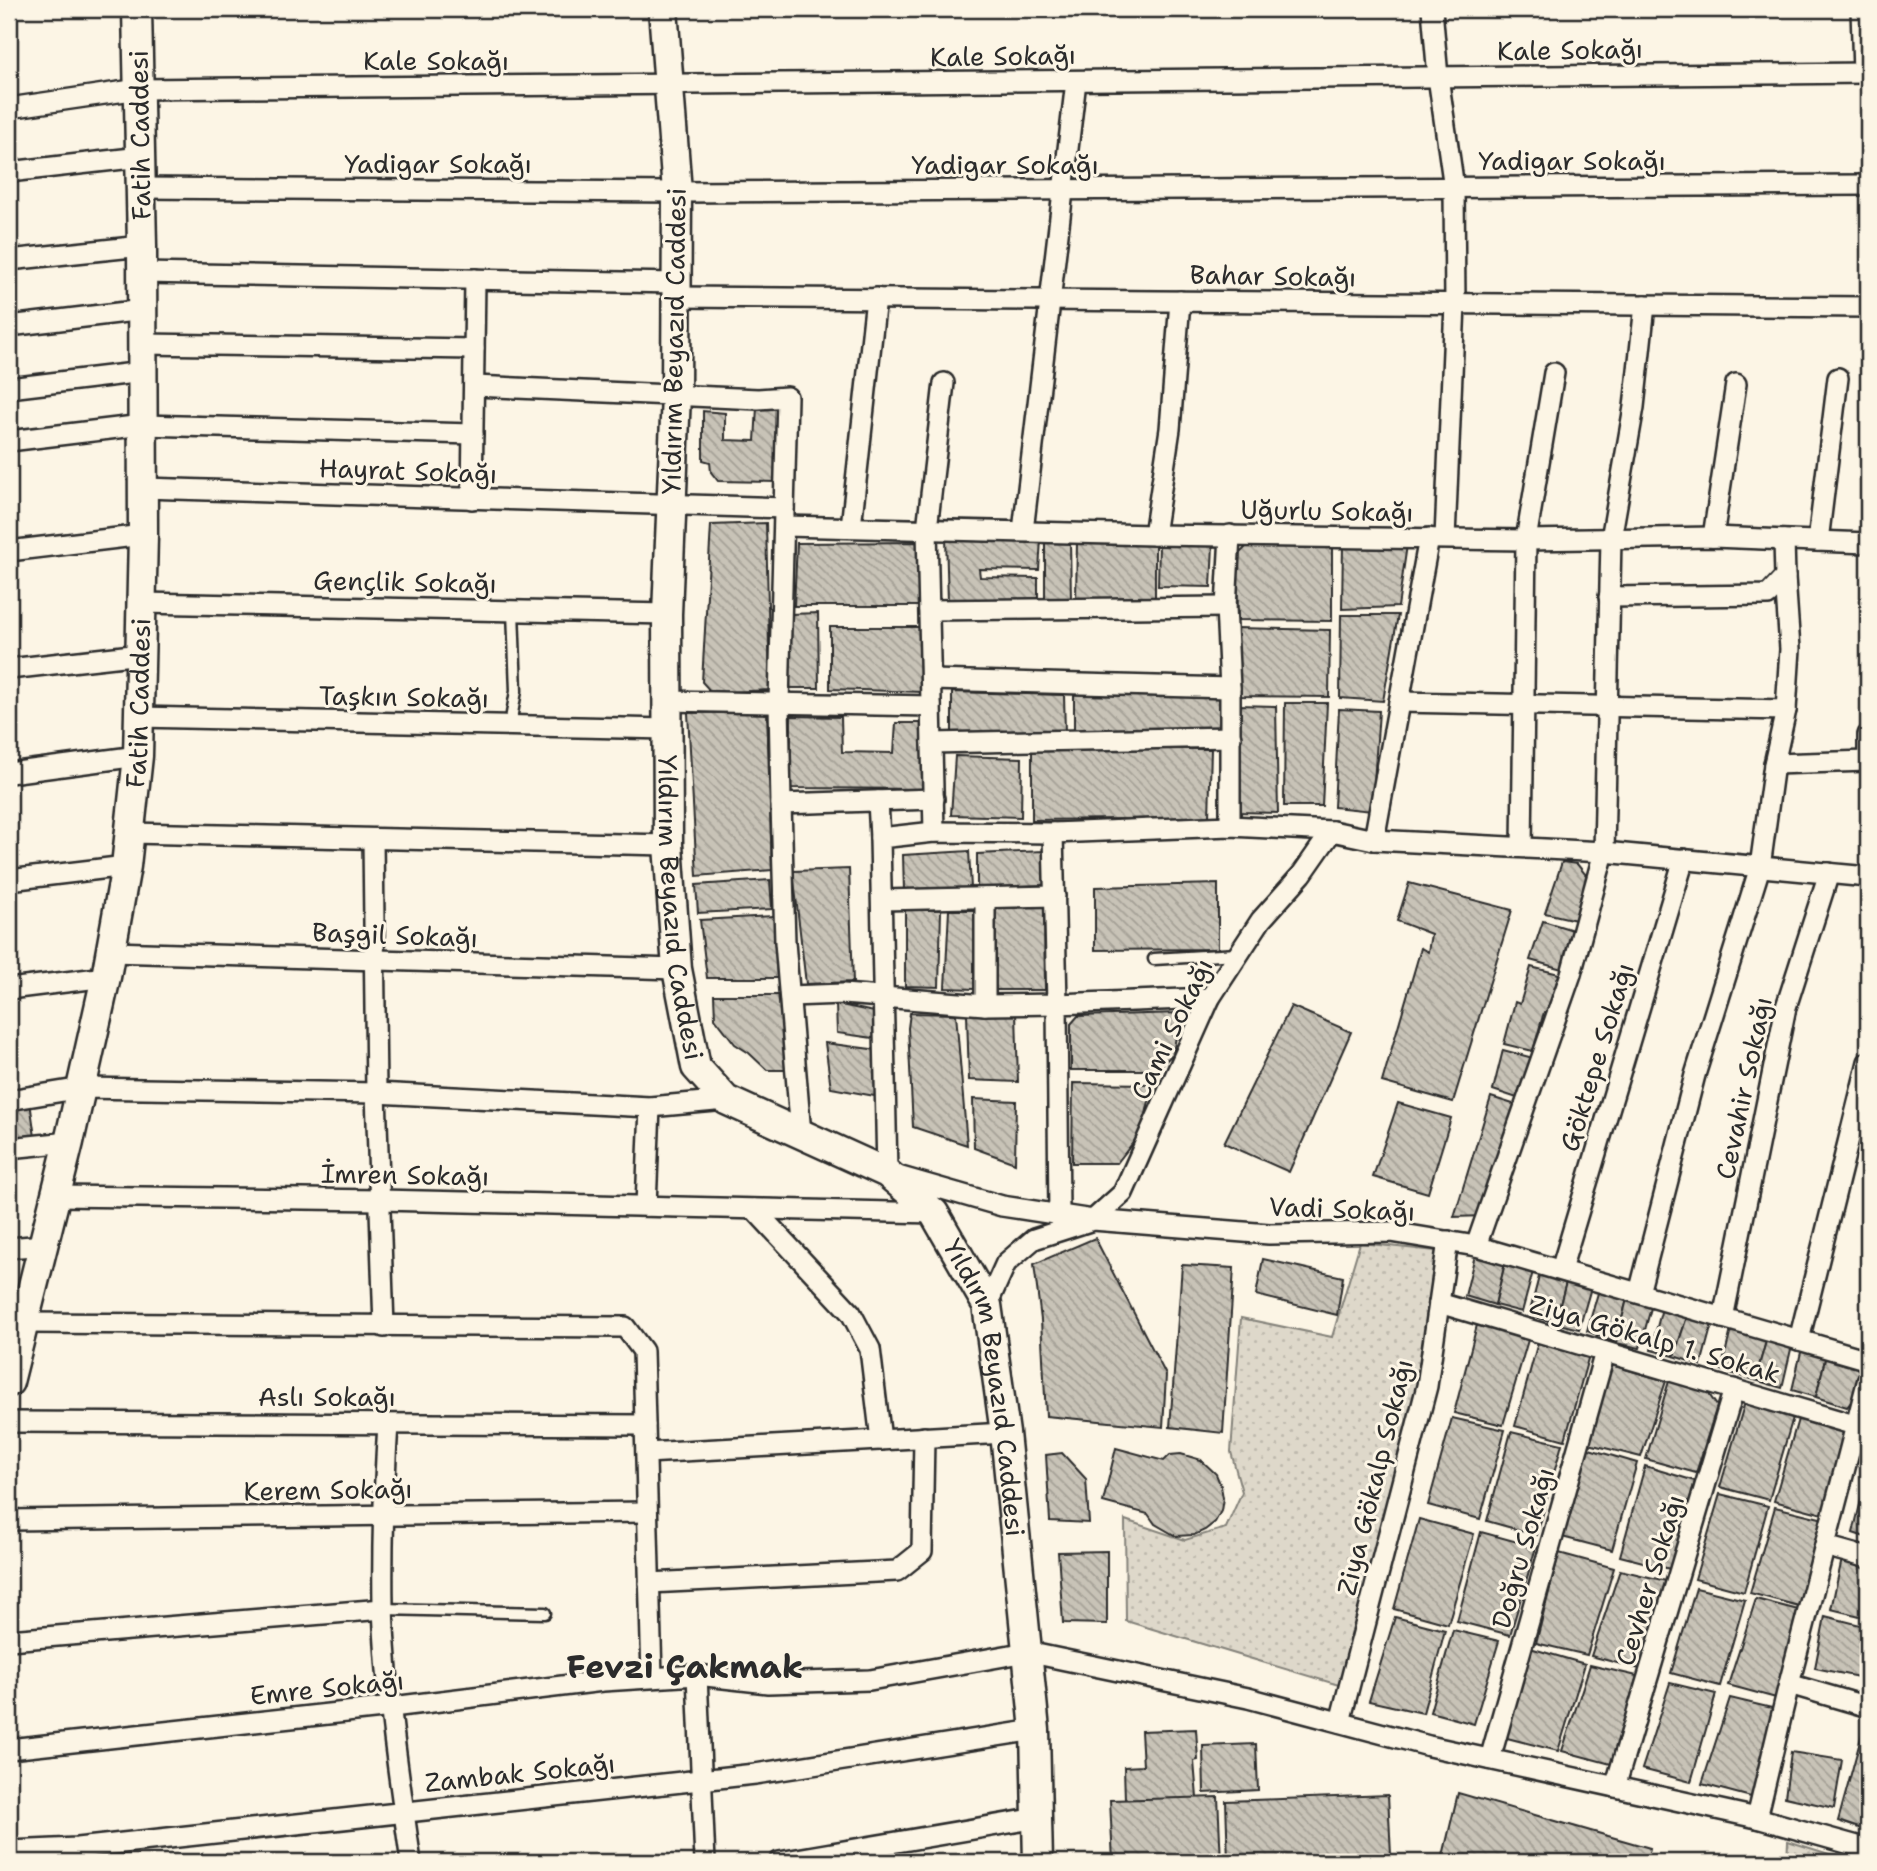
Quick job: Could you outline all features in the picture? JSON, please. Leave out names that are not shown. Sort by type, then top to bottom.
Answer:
[{"type":"main road","name":"Fatih Caddesi","points":[[9,1382],[17,1334],[44,1245],[108,965],[126,866],[138,756],[144,535],[137,9]]},
{"type":"main road","name":"Yıldırım Beyazıd Caddesi","points":[[663,9],[671,85],[677,192],[676,394],[667,614],[667,845],[677,969],[696,1067],[726,1100],[887,1173],[934,1213],[987,1305],[1005,1433],[1035,1730],[1038,1862]]},
{"type":"street","points":[[1374,839],[1399,702],[1437,538],[1455,304],[1454,188],[1438,78],[1432,9]]},
{"type":"street","points":[[1861,9],[1866,73]]},
{"type":"street","name":"Kale Sokağı","points":[[9,108],[139,89],[1866,73]]},
{"type":"street","points":[[1023,531],[1076,81]]},
{"type":"street","points":[[9,172],[141,157]]},
{"type":"street","name":"Yadigar Sokağı","points":[[141,188],[677,192],[1868,185]]},
{"type":"street","name":"Bahar Sokağı","points":[[9,260],[142,259],[677,290],[876,298],[1868,307]]},
{"type":"street","points":[[472,499],[475,279]]},
{"type":"street","points":[[851,527],[876,298]]},
{"type":"street","points":[[1154,535],[1170,429],[1180,301]]},
{"type":"street","points":[[1476,1246],[1571,974],[1604,852],[1611,539],[1634,407],[1645,305]]},
{"type":"street","points":[[9,326],[143,310]]},
{"type":"street","points":[[143,344],[474,349]]},
{"type":"street","points":[[9,388],[143,372]]},
{"type":"street","points":[[1522,847],[1525,540],[1554,373]]},
{"type":"street","points":[[1818,541],[1838,377]]},
{"type":"street","points":[[934,832],[927,529],[944,383]]},
{"type":"street","points":[[1713,537],[1736,384]]},
{"type":"street","points":[[475,386],[758,399],[787,397],[779,703],[780,804],[790,996],[801,1134]]},
{"type":"street","points":[[9,442],[143,425],[473,434]]},
{"type":"street","name":"Hayrat Sokağı","points":[[143,488],[671,506]]},
{"type":"street","name":"Uğurlu Sokağı","points":[[671,506],[785,517],[851,527],[1154,535],[1525,540],[1713,537],[1868,543]]},
{"type":"street","points":[[9,551],[144,535]]},
{"type":"street","points":[[1230,536],[1226,607],[1231,737],[1230,826]]},
{"type":"street","points":[[1639,1293],[1695,1075],[1760,867],[1774,764],[1786,710],[1790,649],[1784,540]]},
{"type":"street","points":[[1609,597],[1769,595],[1785,577]]},
{"type":"street","name":"Gençlik Sokağı","points":[[142,604],[667,614]]},
{"type":"street","points":[[929,610],[1226,607]]},
{"type":"street","points":[[9,669],[141,654]]},
{"type":"street","points":[[930,680],[1230,688]]},
{"type":"street","points":[[1399,702],[1607,704],[1786,710]]},
{"type":"street","name":"Taşkın Sokağı","points":[[139,717],[510,725],[667,715],[779,703],[931,706]]},
{"type":"street","points":[[1774,764],[1868,761],[1868,735]]},
{"type":"street","points":[[932,743],[1231,737]]},
{"type":"street","points":[[9,773],[138,756]]},
{"type":"street","points":[[780,804],[934,799]]},
{"type":"street","points":[[878,801],[887,1173]]},
{"type":"street","points":[[880,838],[934,832],[1054,833],[1230,826],[1332,831],[1374,839],[1604,852],[1868,877]]},
{"type":"street","name":"Cami Sokağı","points":[[1093,1220],[1123,1193],[1210,998],[1261,920],[1302,874],[1332,831]]},
{"type":"street","points":[[1054,833],[1059,1215]]},
{"type":"street","points":[[130,834],[667,845]]},
{"type":"street","points":[[373,839],[376,1093],[384,1326]]},
{"type":"street","name":"Göktepe Sokağı","points":[[1561,1270],[1684,859]]},
{"type":"street","points":[[9,880],[126,866]]},
{"type":"street","name":"Cevahir Sokağı","points":[[1723,1318],[1786,1007],[1829,873]]},
{"type":"street","points":[[882,900],[1055,896]]},
{"type":"street","points":[[985,898],[985,1005]]},
{"type":"street","name":"Başgil Sokağı","points":[[9,989],[108,965],[374,960],[677,969]]},
{"type":"street","points":[[790,996],[844,995],[985,1005],[1210,998]]},
{"type":"street","points":[[1799,1340],[1868,1062]]},
{"type":"street","points":[[9,1100],[82,1088],[376,1093],[650,1107],[726,1100]]},
{"type":"street","points":[[646,1206],[650,1107]]},
{"type":"street","points":[[9,1148],[69,1142]]},
{"type":"street","name":"Vadi Sokağı","points":[[887,1173],[1002,1206],[1093,1220],[1269,1234],[1391,1232],[1476,1246],[1868,1360]]},
{"type":"street","name":"İmren Sokağı","points":[[55,1196],[380,1200],[934,1213]]},
{"type":"street","points":[[754,1209],[851,1313],[870,1349],[881,1440]]},
{"type":"street","points":[[987,1305],[1006,1263],[1034,1239],[1093,1220]]},
{"type":"street","name":"Ziya Gökalp Sokağı","points":[[1340,1722],[1427,1386],[1447,1241]]},
{"type":"street","points":[[9,1248],[44,1245]]},
{"type":"street","name":"Ziya Gökalp 1. Sokak","points":[[1439,1303],[1862,1428]]},
{"type":"street","points":[[17,1334],[384,1326],[625,1327],[643,1351],[652,1677]]},
{"type":"street","name":"Doğru Sokağı","points":[[1490,1759],[1605,1352]]},
{"type":"street","points":[[1757,1818],[1788,1684],[1825,1546],[1862,1428],[1868,1379]]},
{"type":"street","name":"Cevher Sokağı","points":[[1615,1787],[1734,1389]]},
{"type":"street","name":"Aslı Sokağı","points":[[9,1422],[645,1425]]},
{"type":"street","points":[[388,1424],[382,1516],[383,1609],[411,1862]]},
{"type":"street","points":[[646,1453],[1005,1433]]},
{"type":"street","points":[[649,1583],[897,1571],[922,1551],[924,1437]]},
{"type":"street","name":"Kerem Sokağı","points":[[9,1520],[647,1512]]},
{"type":"street","points":[[1825,1546],[1868,1558]]},
{"type":"street","points":[[9,1640],[383,1609]]},
{"type":"street","points":[[1027,1652],[1248,1698],[1429,1746],[1757,1818],[1868,1849]]},
{"type":"street","name":"Emre Sokağı","points":[[9,1749],[652,1677],[697,1675],[768,1683],[870,1680],[1027,1652]]},
{"type":"street","points":[[697,1675],[705,1862]]},
{"type":"street","points":[[1788,1684],[1868,1707]]},
{"type":"street","name":"Zambak Sokağı","points":[[9,1851],[77,1848],[755,1774],[1035,1730]]},
{"type":"street","points":[[779,1862],[1038,1818]]},
{"type":"lane","points":[[510,725],[516,691],[513,611]]},
{"type":"lane","points":[[1154,958],[1239,954]]},
{"type":"lane","points":[[383,1609],[545,1613]]},
{"type":"shaded area","points":[[1360,1243],[1436,1251],[1417,1383],[1342,1686],[1126,1621],[1125,1520],[1185,1540],[1226,1528],[1242,1492],[1231,1452],[1241,1318],[1332,1337]]},
{"type":"shaded area","points":[[1788,1841],[1854,1862],[1787,1862]]},
{"type":"building","points":[[757,407],[778,407],[776,482],[718,481],[711,472],[710,462],[703,460],[703,411],[725,413],[725,440],[755,441]]},
{"type":"building","points":[[766,523],[770,690],[712,693],[702,682],[711,525]]},
{"type":"building","points":[[946,538],[1041,539],[1039,570],[979,569],[980,577],[1038,578],[1038,601],[948,601]]},
{"type":"building","points":[[1045,539],[1070,540],[1071,602],[1045,602]]},
{"type":"building","points":[[1077,541],[1155,543],[1155,600],[1076,600]]},
{"type":"building","points":[[921,542],[922,606],[794,606],[797,543]]},
{"type":"building","points":[[1159,543],[1213,544],[1211,587],[1158,586]]},
{"type":"building","points":[[1343,544],[1407,545],[1398,607],[1342,609]]},
{"type":"building","points":[[1246,547],[1332,547],[1332,621],[1238,620],[1237,556]]},
{"type":"building","points":[[818,613],[819,688],[789,688],[790,614]]},
{"type":"building","points":[[1341,615],[1398,615],[1383,701],[1340,698]]},
{"type":"building","points":[[830,627],[920,627],[923,692],[830,689]]},
{"type":"building","points":[[1237,628],[1330,630],[1329,697],[1238,696]]},
{"type":"building","points":[[952,692],[1064,695],[1065,732],[952,733]]},
{"type":"building","points":[[1074,693],[1222,697],[1223,730],[1074,730]]},
{"type":"building","points":[[1285,703],[1327,703],[1322,806],[1284,806]]},
{"type":"building","points":[[1237,705],[1276,706],[1278,813],[1237,812]]},
{"type":"building","points":[[1339,709],[1379,711],[1372,811],[1334,807]]},
{"type":"building","points":[[767,712],[772,870],[697,876],[688,713]]},
{"type":"building","points":[[791,716],[841,717],[842,752],[894,753],[896,723],[924,723],[923,789],[791,788]]},
{"type":"building","points":[[1032,749],[1211,749],[1209,818],[1032,820]]},
{"type":"building","points":[[955,756],[1022,758],[1021,817],[951,815]]},
{"type":"building","points":[[969,851],[971,888],[904,891],[903,855]]},
{"type":"building","points":[[1044,851],[1044,885],[977,888],[977,854]]},
{"type":"building","points":[[1562,862],[1577,864],[1586,875],[1576,920],[1545,913]]},
{"type":"building","points":[[849,869],[853,982],[806,984],[793,871]]},
{"type":"building","points":[[770,880],[772,909],[698,913],[696,885]]},
{"type":"building","points":[[1409,883],[1512,910],[1453,1102],[1382,1082],[1421,948],[1428,952],[1431,934],[1397,921]]},
{"type":"building","points":[[1218,884],[1218,949],[1095,950],[1095,887]]},
{"type":"building","points":[[992,907],[1044,907],[1045,990],[992,990]]},
{"type":"building","points":[[905,909],[941,910],[939,987],[905,986]]},
{"type":"building","points":[[949,910],[975,910],[974,989],[945,988]]},
{"type":"building","points":[[774,916],[777,978],[707,978],[700,920]]},
{"type":"building","points":[[1543,921],[1573,930],[1562,969],[1530,960]]},
{"type":"building","points":[[1531,967],[1559,974],[1533,1051],[1504,1044],[1515,1002],[1520,1004]]},
{"type":"building","points":[[714,995],[783,995],[789,1070],[767,1070],[735,1044],[715,1018]]},
{"type":"building","points":[[836,1004],[879,1013],[880,1039],[837,1033]]},
{"type":"building","points":[[1291,1006],[1351,1032],[1289,1172],[1224,1143]]},
{"type":"building","points":[[1016,1012],[1018,1082],[969,1080],[967,1014]]},
{"type":"building","points":[[910,1013],[956,1014],[967,1145],[913,1127],[908,1028]]},
{"type":"building","points":[[1180,1013],[1173,1054],[1156,1070],[1071,1070],[1071,1024],[1078,1016]]},
{"type":"building","points":[[825,1043],[878,1050],[880,1097],[831,1088]]},
{"type":"building","points":[[1503,1050],[1533,1058],[1520,1099],[1493,1090]]},
{"type":"building","points":[[1073,1083],[1153,1084],[1142,1131],[1117,1163],[1072,1163]]},
{"type":"building","points":[[1491,1097],[1519,1106],[1485,1216],[1454,1217]]},
{"type":"building","points":[[973,1099],[1016,1101],[1015,1163],[974,1148]]},
{"type":"building","points":[[30,1102],[35,1137],[9,1141],[9,1105]]},
{"type":"building","points":[[1398,1103],[1451,1118],[1428,1193],[1373,1177]]},
{"type":"building","points":[[1095,1238],[1166,1375],[1163,1427],[1046,1416],[1041,1320],[1034,1264]]},
{"type":"building","points":[[1476,1251],[1506,1259],[1495,1305],[1465,1296]]},
{"type":"building","points":[[1263,1259],[1343,1277],[1337,1315],[1256,1295]]},
{"type":"building","points":[[1506,1259],[1534,1268],[1522,1312],[1495,1305]]},
{"type":"building","points":[[1182,1265],[1234,1268],[1223,1433],[1170,1427]]},
{"type":"building","points":[[1541,1269],[1568,1275],[1555,1323],[1529,1315]]},
{"type":"building","points":[[1568,1275],[1592,1284],[1579,1329],[1555,1323]]},
{"type":"building","points":[[1600,1286],[1628,1295],[1616,1343],[1587,1331]]},
{"type":"building","points":[[1628,1295],[1652,1304],[1640,1348],[1616,1343]]},
{"type":"building","points":[[1662,1308],[1687,1317],[1674,1356],[1651,1350]]},
{"type":"building","points":[[1687,1317],[1712,1324],[1701,1365],[1674,1356]]},
{"type":"building","points":[[1477,1325],[1528,1340],[1503,1425],[1454,1413]]},
{"type":"building","points":[[1732,1326],[1767,1338],[1755,1380],[1721,1370]]},
{"type":"building","points":[[1767,1338],[1792,1345],[1782,1388],[1755,1380]]},
{"type":"building","points":[[1538,1342],[1589,1355],[1565,1440],[1515,1426]]},
{"type":"building","points":[[1802,1348],[1826,1355],[1816,1397],[1792,1390]]},
{"type":"building","points":[[1826,1355],[1852,1362],[1863,1376],[1858,1393],[1847,1407],[1816,1397]]},
{"type":"building","points":[[1611,1365],[1666,1381],[1641,1457],[1589,1444]]},
{"type":"building","points":[[1669,1381],[1706,1390],[1717,1406],[1696,1473],[1646,1459]]},
{"type":"building","points":[[1745,1402],[1794,1414],[1769,1500],[1720,1487]]},
{"type":"building","points":[[1799,1416],[1848,1428],[1823,1514],[1774,1501]]},
{"type":"building","points":[[1452,1418],[1505,1430],[1480,1519],[1428,1505]]},
{"type":"building","points":[[1511,1432],[1562,1444],[1537,1535],[1487,1521]]},
{"type":"building","points":[[1116,1448],[1164,1461],[1170,1455],[1181,1454],[1201,1460],[1216,1474],[1221,1486],[1221,1511],[1215,1522],[1194,1535],[1176,1536],[1155,1524],[1148,1514],[1103,1502]]},
{"type":"building","points":[[1586,1448],[1637,1463],[1612,1550],[1562,1537]]},
{"type":"building","points":[[1062,1453],[1086,1479],[1089,1523],[1050,1521],[1046,1455]]},
{"type":"building","points":[[1645,1466],[1695,1481],[1670,1569],[1620,1556]]},
{"type":"building","points":[[1864,1488],[1868,1489],[1868,1538],[1853,1533]]},
{"type":"building","points":[[1720,1494],[1768,1506],[1744,1592],[1695,1579]]},
{"type":"building","points":[[1775,1507],[1824,1519],[1799,1606],[1750,1593]]},
{"type":"building","points":[[1419,1519],[1474,1534],[1448,1624],[1394,1609]]},
{"type":"building","points":[[1481,1532],[1536,1547],[1510,1635],[1457,1621]]},
{"type":"building","points":[[1107,1551],[1107,1624],[1063,1623],[1058,1552]]},
{"type":"building","points":[[1559,1553],[1614,1568],[1587,1655],[1536,1643]]},
{"type":"building","points":[[1842,1559],[1868,1566],[1868,1618],[1831,1609]]},
{"type":"building","points":[[1620,1570],[1666,1581],[1640,1669],[1591,1656]]},
{"type":"building","points":[[1696,1588],[1745,1600],[1720,1686],[1671,1673]]},
{"type":"building","points":[[1756,1599],[1802,1611],[1776,1698],[1728,1685]]},
{"type":"building","points":[[1825,1616],[1868,1627],[1868,1679],[1815,1668]]},
{"type":"building","points":[[1395,1617],[1445,1630],[1423,1713],[1369,1701]]},
{"type":"building","points":[[1453,1630],[1499,1641],[1474,1724],[1430,1712]]},
{"type":"building","points":[[1530,1648],[1585,1664],[1558,1751],[1507,1738]]},
{"type":"building","points":[[1590,1665],[1637,1676],[1611,1764],[1562,1751]]},
{"type":"building","points":[[1670,1683],[1716,1694],[1691,1782],[1642,1769]]},
{"type":"building","points":[[1730,1698],[1776,1709],[1751,1797],[1702,1784]]},
{"type":"building","points":[[1868,1716],[1868,1831],[1838,1821]]},
{"type":"building","points":[[1196,1729],[1198,1760],[1194,1761],[1197,1798],[1125,1800],[1124,1767],[1143,1766],[1141,1731]]},
{"type":"building","points":[[1256,1744],[1258,1790],[1204,1793],[1203,1746]]},
{"type":"building","points":[[1791,1752],[1842,1760],[1834,1808],[1785,1797]]},
{"type":"building","points":[[1458,1793],[1650,1848],[1647,1862],[1442,1860]]},
{"type":"building","points":[[1388,1795],[1391,1855],[1228,1861],[1226,1801]]},
{"type":"building","points":[[1218,1797],[1221,1862],[1113,1862],[1110,1800]]},
{"type":"district","name":"Fevzi Çakmak","points":[[685,1666]]}]
